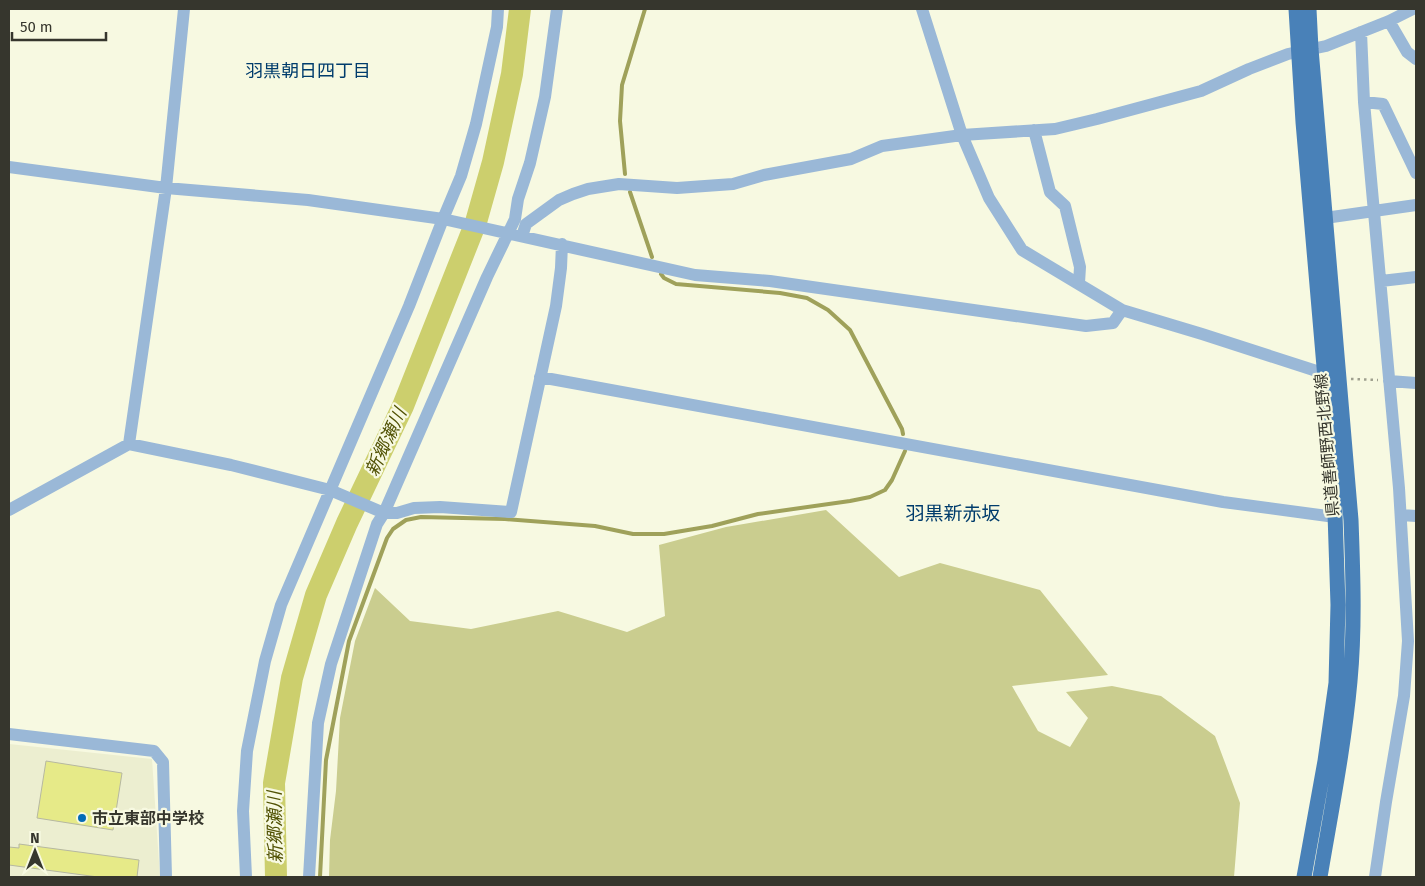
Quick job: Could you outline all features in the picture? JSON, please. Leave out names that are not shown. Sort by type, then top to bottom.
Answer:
[{"type":"main road","name":"県道善師野西北野線","points":[[1296,9],[1305,51],[1325,218],[1340,379],[1354,580],[1352,649],[1346,718],[1320,877]]},
{"type":"main road","name":"県道善師野西北野線","points":[[1304,877],[1336,683],[1338,605],[1334,483],[1303,122],[1305,51],[1309,9]]},
{"type":"street","points":[[128,444],[166,188],[184,9]]},
{"type":"street","points":[[246,877],[243,811],[247,751],[263,670],[281,605],[409,306],[461,176],[476,124],[497,27],[498,9]]},
{"type":"street","points":[[309,877],[318,723],[331,664],[377,524],[384,513],[506,233],[515,219],[518,199],[530,163],[545,97],[557,9]]},
{"type":"street","points":[[922,9],[962,135],[989,198],[1022,250],[1122,310],[1340,379]]},
{"type":"street","points":[[522,236],[526,224],[559,200],[588,189],[619,184],[677,188],[733,184],[764,175],[852,159],[882,146],[962,135],[1055,129],[1201,92],[1249,69],[1288,54],[1326,46],[1389,21],[1413,9]]},
{"type":"street","points":[[1389,21],[1412,55],[1416,71]]},
{"type":"street","points":[[1361,32],[1364,102],[1401,515],[1411,584],[1412,642],[1375,877]]},
{"type":"street","points":[[1364,102],[1384,104],[1416,173]]},
{"type":"street","points":[[1034,130],[1050,192],[1065,206],[1080,266],[1079,284]]},
{"type":"street","points":[[9,167],[166,188],[308,200],[443,219],[695,275],[780,282],[1086,326],[1113,323],[1122,310]]},
{"type":"street","points":[[1325,218],[1416,205]]},
{"type":"street","points":[[9,510],[128,444],[231,465],[330,490],[384,513],[396,513],[414,508],[440,507],[511,512],[556,306],[562,244]]},
{"type":"street","points":[[1381,281],[1416,277]]},
{"type":"street","points":[[540,377],[1224,502],[1335,517]]},
{"type":"street","points":[[1389,381],[1416,383]]},
{"type":"street","points":[[1401,515],[1416,516]]},
{"type":"street","points":[[9,734],[154,751],[163,762],[166,877]]},
{"type":"path","points":[[1340,379],[1389,381]]},
{"type":"shaded area","name":"市立東部中学校","points":[[9,744],[152,759],[160,877],[9,877]]},
{"type":"green space","points":[[826,510],[899,577],[940,563],[1040,590],[1108,675],[1012,686],[1038,731],[1070,747],[1088,718],[1066,692],[1112,686],[1161,696],[1215,736],[1240,803],[1234,877],[329,877],[330,840],[336,791],[340,718],[355,641],[375,588],[410,621],[471,629],[558,611],[627,632],[665,616],[659,545],[726,527]]},
{"type":"building","points":[[46,761],[122,773],[113,830],[37,818]]},
{"type":"building","points":[[19,844],[139,860],[137,877],[98,877],[9,865],[9,847],[19,848]]},
{"type":"waterway","name":"新郷瀬川","points":[[276,877],[274,783],[292,678],[316,595],[347,523],[403,406],[476,222],[493,162],[512,74],[520,9]]},
{"type":"waterway","points":[[625,174],[620,121],[622,85],[645,9]]},
{"type":"waterway","points":[[630,192],[652,257]]},
{"type":"waterway","points":[[661,274],[664,278],[676,284],[780,293],[807,298],[828,310],[850,330],[903,434]]},
{"type":"waterway","points":[[320,877],[326,760],[349,641],[387,538],[393,529],[406,520],[421,517],[505,519],[595,526],[633,534],[664,534],[712,526],[758,514],[870,497],[885,490],[892,480],[905,451]]},
{"type":"place","name":"市立東部中学校","points":[[82,818]]},
{"type":"district","name":"羽黒朝日四丁目","points":[[308,71]]},
{"type":"district","name":"羽黒新赤坂","points":[[953,513]]}]
